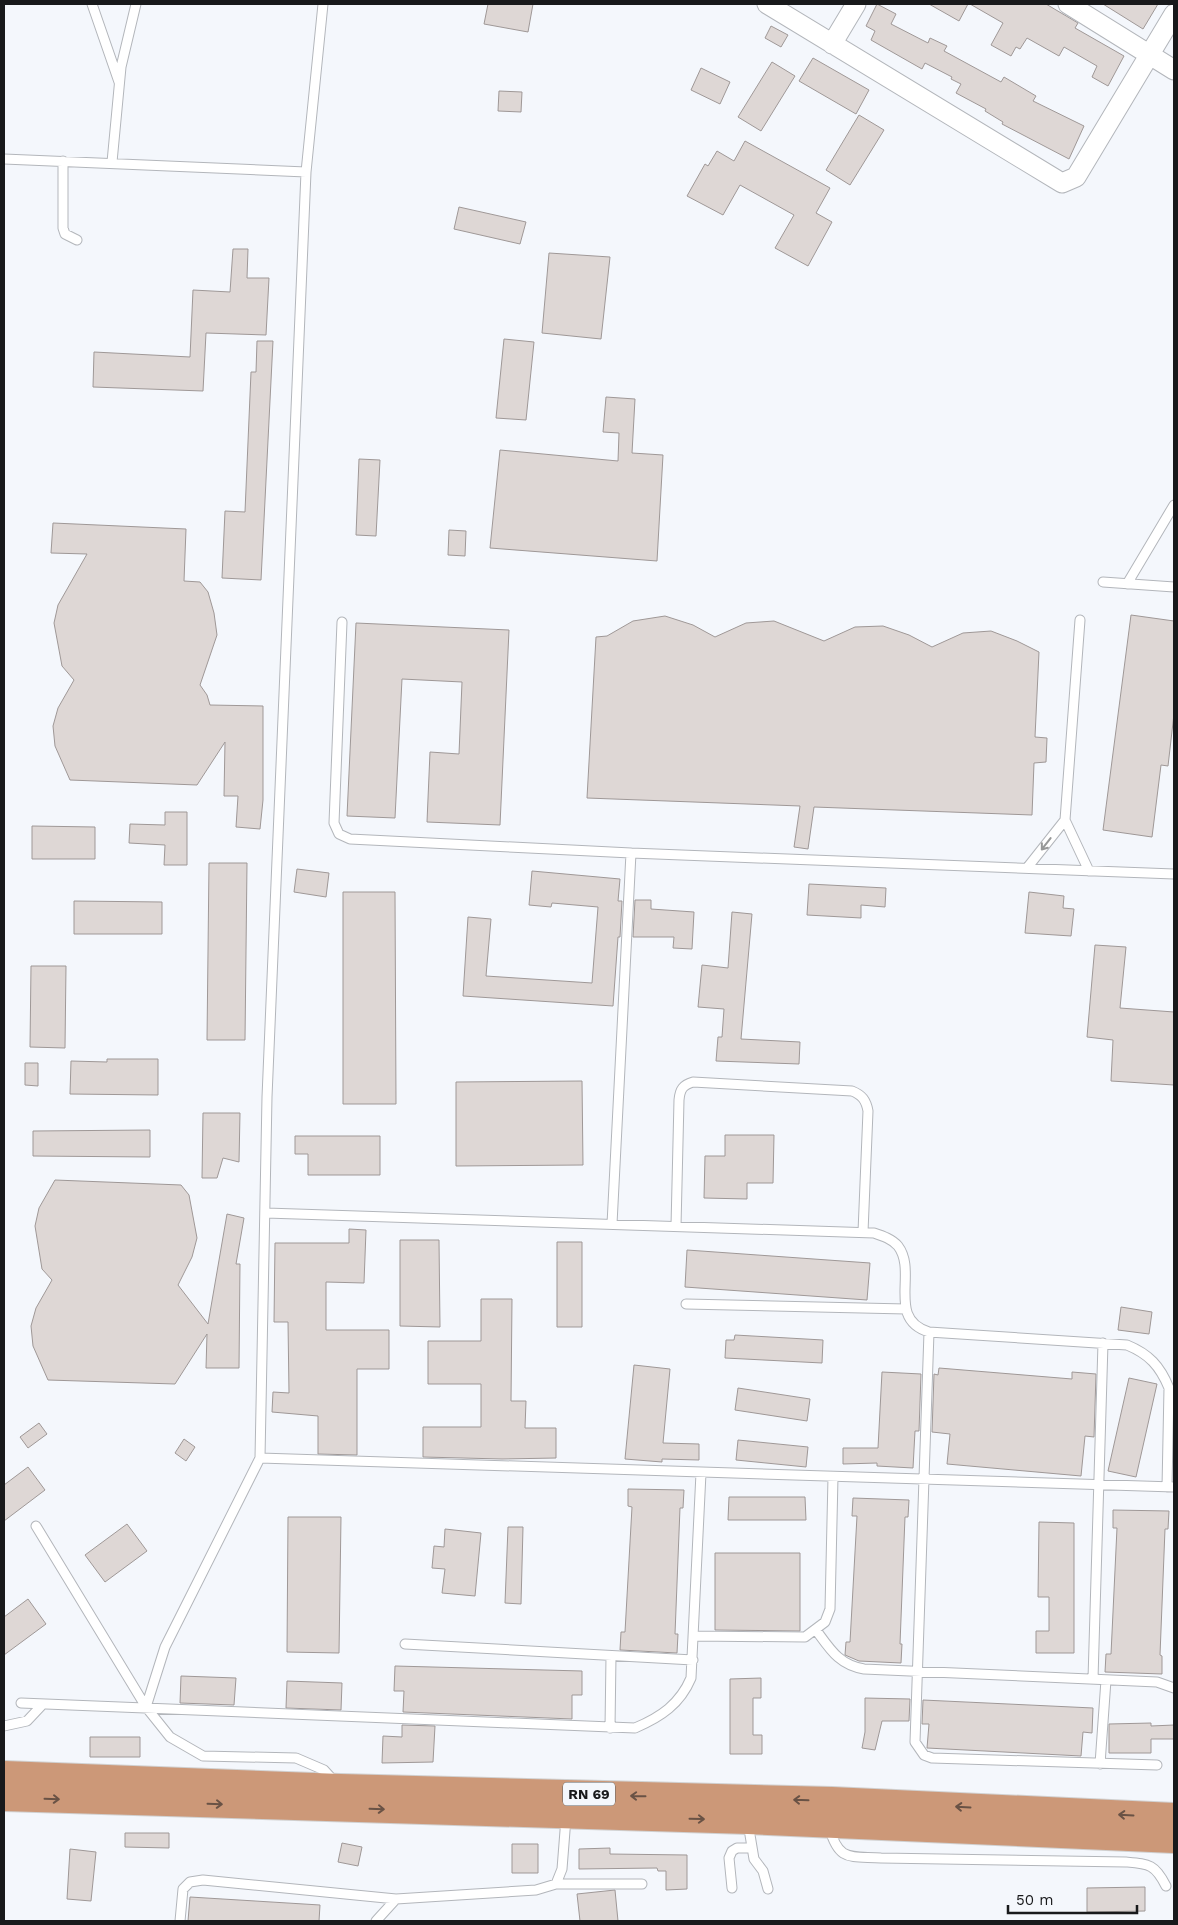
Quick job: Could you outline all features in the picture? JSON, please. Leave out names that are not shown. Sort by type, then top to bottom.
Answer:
[{"type":"highway","name":"RN 69","points":[[4,1775],[340,1788],[822,1801],[1174,1818]]},
{"type":"highway","name":"RN 69","points":[[4,1797],[748,1820],[1174,1839]]},
{"type":"street","points":[[767,4],[1062,183],[1076,177],[1174,14]]},
{"type":"street","points":[[832,44],[856,4]]},
{"type":"street","points":[[1068,4],[1174,70]]},
{"type":"lane","points":[[92,4],[120,84]]},
{"type":"lane","points":[[112,162],[120,84],[128,33],[136,4]]},
{"type":"lane","points":[[146,1707],[165,1648],[260,1458],[268,1077],[306,172],[323,4]]},
{"type":"lane","points":[[4,160],[112,162],[306,172]]},
{"type":"lane","points":[[63,161],[63,228],[70,238],[77,240]]},
{"type":"lane","points":[[1127,584],[1174,505]]},
{"type":"lane","points":[[1102,582],[1174,587]]},
{"type":"lane","points":[[1080,620],[1065,820],[1089,871]]},
{"type":"lane","points":[[342,622],[334,823],[339,834],[350,839],[631,853],[1174,874]]},
{"type":"lane","points":[[1027,868],[1065,820]]},
{"type":"lane","points":[[612,1224],[631,853]]},
{"type":"lane","points":[[676,1226],[680,1091],[685,1085],[693,1082],[852,1091],[859,1094],[866,1102],[868,1111],[863,1232]]},
{"type":"lane","points":[[260,1458],[1171,1487],[1169,1388],[1163,1373],[1153,1360],[1141,1351],[1126,1345],[929,1332],[913,1324],[906,1310],[903,1259],[899,1247],[889,1238],[863,1232],[266,1213]]},
{"type":"lane","points":[[686,1304],[906,1310]]},
{"type":"lane","points":[[929,1332],[915,1742],[924,1755],[932,1758],[1157,1765]]},
{"type":"lane","points":[[1093,1679],[1103,1343]]},
{"type":"lane","points":[[21,1704],[146,1707],[635,1728],[653,1720],[673,1707],[685,1693],[692,1678],[701,1473]]},
{"type":"lane","points":[[694,1636],[805,1637],[825,1622],[830,1609],[833,1477]]},
{"type":"lane","points":[[36,1526],[146,1707],[170,1737],[203,1756],[296,1758],[324,1770],[340,1788]]},
{"type":"lane","points":[[816,1630],[834,1656],[854,1668],[1157,1682],[1174,1688]]},
{"type":"lane","points":[[405,1644],[693,1660]]},
{"type":"lane","points":[[610,1728],[611,1656]]},
{"type":"lane","points":[[1100,1764],[1106,1680]]},
{"type":"lane","points":[[4,1726],[26,1721],[43,1704]]},
{"type":"lane","points":[[556,1884],[562,1869],[566,1815]]},
{"type":"lane","points":[[748,1820],[754,1859],[763,1871],[768,1889]]},
{"type":"lane","points":[[828,1825],[834,1846],[844,1855],[881,1858],[1126,1862],[1148,1864],[1159,1872],[1166,1886]]},
{"type":"lane","points":[[732,1888],[729,1858],[732,1851],[737,1848],[752,1848]]},
{"type":"lane","points":[[180,1921],[183,1889],[190,1882],[203,1880],[396,1899],[536,1890],[556,1884],[642,1884]]},
{"type":"lane","points":[[376,1921],[396,1899]]},
{"type":"building","points":[[488,4],[533,4],[528,32],[484,24]]},
{"type":"building","points":[[877,4],[896,14],[891,24],[928,43],[930,38],[947,46],[944,51],[1001,82],[1004,77],[1036,96],[1033,101],[1084,126],[1069,159],[1002,124],[1003,122],[985,111],[986,109],[956,93],[961,84],[951,79],[952,77],[925,63],[922,69],[871,40],[875,31],[866,26]]},
{"type":"building","points":[[929,4],[968,4],[959,21]]},
{"type":"building","points":[[970,4],[1046,4],[1078,23],[1075,28],[1124,56],[1108,86],[1092,77],[1097,66],[1064,47],[1059,56],[1027,38],[1020,49],[1016,47],[1011,56],[991,45],[1003,23]]},
{"type":"building","points":[[1103,4],[1158,4],[1143,29]]},
{"type":"building","points":[[771,26],[788,35],[781,47],[765,38]]},
{"type":"building","points":[[813,58],[869,90],[856,114],[799,81]]},
{"type":"building","points":[[772,62],[795,76],[761,131],[738,117]]},
{"type":"building","points":[[701,68],[730,82],[720,104],[691,90]]},
{"type":"building","points":[[499,91],[522,92],[521,112],[498,111]]},
{"type":"building","points":[[859,115],[884,130],[850,185],[826,170]]},
{"type":"building","points":[[745,141],[830,188],[816,213],[832,222],[808,266],[775,248],[794,215],[740,185],[723,215],[687,196],[705,164],[708,166],[717,151],[734,161]]},
{"type":"building","points":[[459,207],[526,222],[520,244],[454,229]]},
{"type":"building","points":[[233,249],[248,249],[247,278],[269,278],[266,335],[206,333],[203,391],[93,387],[94,352],[190,357],[193,290],[230,292]]},
{"type":"building","points":[[549,253],[610,257],[601,339],[542,333]]},
{"type":"building","points":[[504,339],[534,342],[526,420],[496,418]]},
{"type":"building","points":[[257,341],[273,341],[261,580],[222,578],[225,511],[245,512],[251,372],[256,372]]},
{"type":"building","points":[[606,397],[635,399],[632,453],[663,455],[657,561],[490,548],[500,450],[618,461],[619,433],[603,432]]},
{"type":"building","points":[[359,459],[380,460],[376,536],[356,535]]},
{"type":"building","points":[[53,523],[186,529],[184,581],[200,582],[208,592],[214,613],[217,635],[200,685],[207,695],[210,705],[263,706],[263,800],[260,829],[236,827],[238,796],[224,796],[225,742],[197,785],[70,780],[55,746],[53,726],[58,708],[74,680],[62,666],[54,623],[58,605],[87,554],[51,553]]},
{"type":"building","points":[[449,530],[466,531],[465,556],[448,555]]},
{"type":"building","points":[[1131,615],[1174,621],[1174,714],[1168,766],[1161,765],[1152,837],[1103,830]]},
{"type":"building","points":[[665,616],[693,625],[715,637],[746,623],[774,621],[824,641],[855,627],[883,626],[909,635],[932,647],[963,633],[991,631],[1039,652],[1035,737],[1047,738],[1046,762],[1034,763],[1032,815],[814,807],[808,849],[794,847],[800,806],[587,798],[596,637],[607,636],[633,621]]},
{"type":"building","points":[[356,623],[509,630],[500,825],[427,822],[430,752],[459,754],[462,682],[402,679],[395,818],[347,816]]},
{"type":"building","points":[[165,812],[187,812],[187,865],[164,865],[165,845],[129,843],[130,824],[165,825]]},
{"type":"building","points":[[32,826],[95,827],[95,859],[32,859]]},
{"type":"building","points":[[209,863],[247,863],[245,1040],[207,1040]]},
{"type":"building","points":[[297,869],[329,873],[326,897],[294,892]]},
{"type":"building","points":[[532,871],[620,879],[618,901],[622,901],[613,1006],[463,996],[468,917],[491,919],[486,976],[592,983],[598,907],[552,903],[551,907],[529,905]]},
{"type":"building","points":[[809,884],[886,888],[885,907],[861,905],[861,918],[807,915]]},
{"type":"building","points":[[343,892],[395,892],[396,1104],[343,1104]]},
{"type":"building","points":[[1029,892],[1064,896],[1063,908],[1074,909],[1071,936],[1025,933]]},
{"type":"building","points":[[635,900],[651,900],[651,909],[694,912],[692,949],[673,948],[674,937],[633,937]]},
{"type":"building","points":[[74,901],[162,902],[162,934],[74,934]]},
{"type":"building","points":[[732,912],[752,914],[741,1039],[800,1042],[799,1064],[716,1061],[718,1037],[722,1037],[724,1009],[698,1007],[702,965],[728,968]]},
{"type":"building","points":[[1095,945],[1126,947],[1120,1008],[1174,1012],[1174,1085],[1111,1081],[1113,1040],[1087,1037]]},
{"type":"building","points":[[31,966],[66,966],[65,1048],[30,1047]]},
{"type":"building","points":[[107,1059],[158,1059],[158,1095],[70,1094],[71,1061],[107,1062]]},
{"type":"building","points":[[25,1063],[38,1063],[38,1086],[25,1085]]},
{"type":"building","points":[[582,1081],[583,1165],[456,1166],[456,1082]]},
{"type":"building","points":[[203,1113],[240,1113],[239,1162],[223,1158],[217,1178],[202,1178]]},
{"type":"building","points":[[150,1130],[150,1157],[33,1156],[33,1131]]},
{"type":"building","points":[[725,1135],[774,1135],[773,1183],[747,1183],[747,1199],[704,1198],[705,1156],[725,1156]]},
{"type":"building","points":[[295,1136],[380,1136],[380,1175],[308,1175],[308,1154],[295,1154]]},
{"type":"building","points":[[55,1180],[181,1185],[189,1195],[197,1238],[192,1257],[178,1285],[208,1324],[227,1214],[244,1218],[236,1264],[240,1264],[239,1368],[206,1368],[207,1334],[175,1384],[48,1380],[33,1346],[31,1326],[36,1308],[52,1280],[42,1269],[35,1226],[39,1208]]},
{"type":"building","points":[[349,1229],[366,1230],[364,1283],[326,1282],[326,1330],[389,1330],[389,1369],[357,1369],[357,1455],[318,1454],[318,1416],[272,1412],[273,1392],[289,1393],[288,1322],[274,1322],[275,1243],[349,1243]]},
{"type":"building","points":[[400,1240],[439,1240],[440,1327],[400,1326]]},
{"type":"building","points":[[557,1242],[582,1242],[582,1327],[557,1327]]},
{"type":"building","points":[[687,1250],[870,1263],[867,1300],[685,1287]]},
{"type":"building","points":[[481,1299],[512,1299],[511,1401],[526,1401],[525,1428],[556,1428],[556,1458],[423,1457],[423,1427],[481,1427],[481,1384],[428,1384],[428,1341],[481,1341]]},
{"type":"building","points":[[1121,1307],[1152,1312],[1149,1334],[1118,1330]]},
{"type":"building","points":[[735,1335],[823,1340],[822,1363],[725,1358],[726,1340],[734,1340]]},
{"type":"building","points":[[634,1365],[670,1369],[663,1443],[699,1444],[699,1460],[662,1459],[662,1462],[625,1459]]},
{"type":"building","points":[[939,1368],[1072,1379],[1072,1372],[1096,1374],[1094,1437],[1085,1436],[1081,1476],[947,1464],[950,1434],[932,1432],[934,1374],[938,1375]]},
{"type":"building","points":[[882,1372],[921,1374],[919,1431],[915,1431],[913,1468],[877,1466],[877,1463],[843,1464],[843,1448],[878,1448]]},
{"type":"building","points":[[1129,1378],[1157,1384],[1136,1477],[1108,1471]]},
{"type":"building","points":[[738,1388],[810,1399],[807,1421],[735,1410]]},
{"type":"building","points":[[39,1423],[47,1434],[28,1448],[20,1437]]},
{"type":"building","points":[[184,1439],[195,1447],[186,1461],[175,1453]]},
{"type":"building","points":[[738,1440],[808,1447],[806,1467],[736,1460]]},
{"type":"building","points":[[28,1467],[45,1490],[4,1521],[4,1485]]},
{"type":"building","points":[[628,1489],[684,1490],[683,1508],[680,1508],[675,1634],[678,1634],[677,1653],[620,1650],[621,1632],[625,1632],[632,1507],[628,1506]]},
{"type":"building","points":[[729,1497],[805,1497],[806,1520],[728,1520]]},
{"type":"building","points":[[853,1498],[909,1500],[908,1517],[905,1517],[900,1644],[902,1644],[901,1663],[859,1661],[845,1655],[846,1642],[850,1642],[857,1516],[852,1516]]},
{"type":"building","points":[[1113,1510],[1169,1511],[1168,1529],[1165,1529],[1160,1655],[1162,1656],[1162,1674],[1105,1672],[1106,1654],[1111,1654],[1117,1528],[1113,1528]]},
{"type":"building","points":[[288,1517],[341,1517],[339,1653],[287,1652]]},
{"type":"building","points":[[1039,1522],[1074,1523],[1074,1653],[1036,1653],[1036,1631],[1049,1631],[1049,1597],[1038,1597]]},
{"type":"building","points":[[127,1524],[147,1551],[105,1582],[85,1555]]},
{"type":"building","points":[[508,1527],[523,1527],[521,1604],[505,1603]]},
{"type":"building","points":[[445,1529],[481,1533],[475,1596],[442,1593],[445,1569],[432,1568],[434,1546],[444,1547]]},
{"type":"building","points":[[715,1553],[800,1553],[800,1631],[715,1630]]},
{"type":"building","points":[[28,1599],[46,1624],[4,1655],[4,1617]]},
{"type":"building","points":[[395,1666],[582,1671],[582,1695],[572,1695],[572,1719],[403,1712],[404,1691],[394,1691]]},
{"type":"building","points":[[181,1676],[236,1678],[234,1705],[180,1703]]},
{"type":"building","points":[[761,1678],[761,1698],[753,1698],[753,1735],[762,1735],[762,1754],[730,1754],[730,1679]]},
{"type":"building","points":[[287,1681],[342,1683],[341,1710],[286,1708]]},
{"type":"building","points":[[865,1698],[910,1699],[909,1721],[882,1721],[875,1750],[862,1748],[865,1732]]},
{"type":"building","points":[[923,1700],[1093,1708],[1092,1733],[1083,1732],[1081,1756],[927,1748],[929,1724],[922,1724]]},
{"type":"building","points":[[1151,1723],[1151,1726],[1174,1725],[1174,1739],[1151,1739],[1151,1753],[1109,1753],[1109,1724]]},
{"type":"building","points":[[402,1725],[435,1726],[433,1762],[382,1763],[383,1736],[402,1737]]},
{"type":"building","points":[[90,1737],[140,1737],[140,1757],[90,1757]]},
{"type":"building","points":[[125,1833],[169,1833],[169,1848],[125,1847]]},
{"type":"building","points":[[342,1843],[362,1847],[358,1866],[338,1862]]},
{"type":"building","points":[[512,1844],[538,1844],[538,1873],[512,1873]]},
{"type":"building","points":[[610,1848],[610,1854],[687,1855],[687,1889],[666,1890],[666,1871],[658,1871],[657,1868],[579,1869],[579,1849]]},
{"type":"building","points":[[70,1849],[96,1852],[91,1901],[67,1899]]},
{"type":"building","points":[[1145,1887],[1145,1911],[1087,1912],[1087,1888]]},
{"type":"building","points":[[615,1890],[618,1921],[580,1921],[577,1894]]},
{"type":"building","points":[[190,1897],[320,1905],[319,1921],[188,1921]]}]
